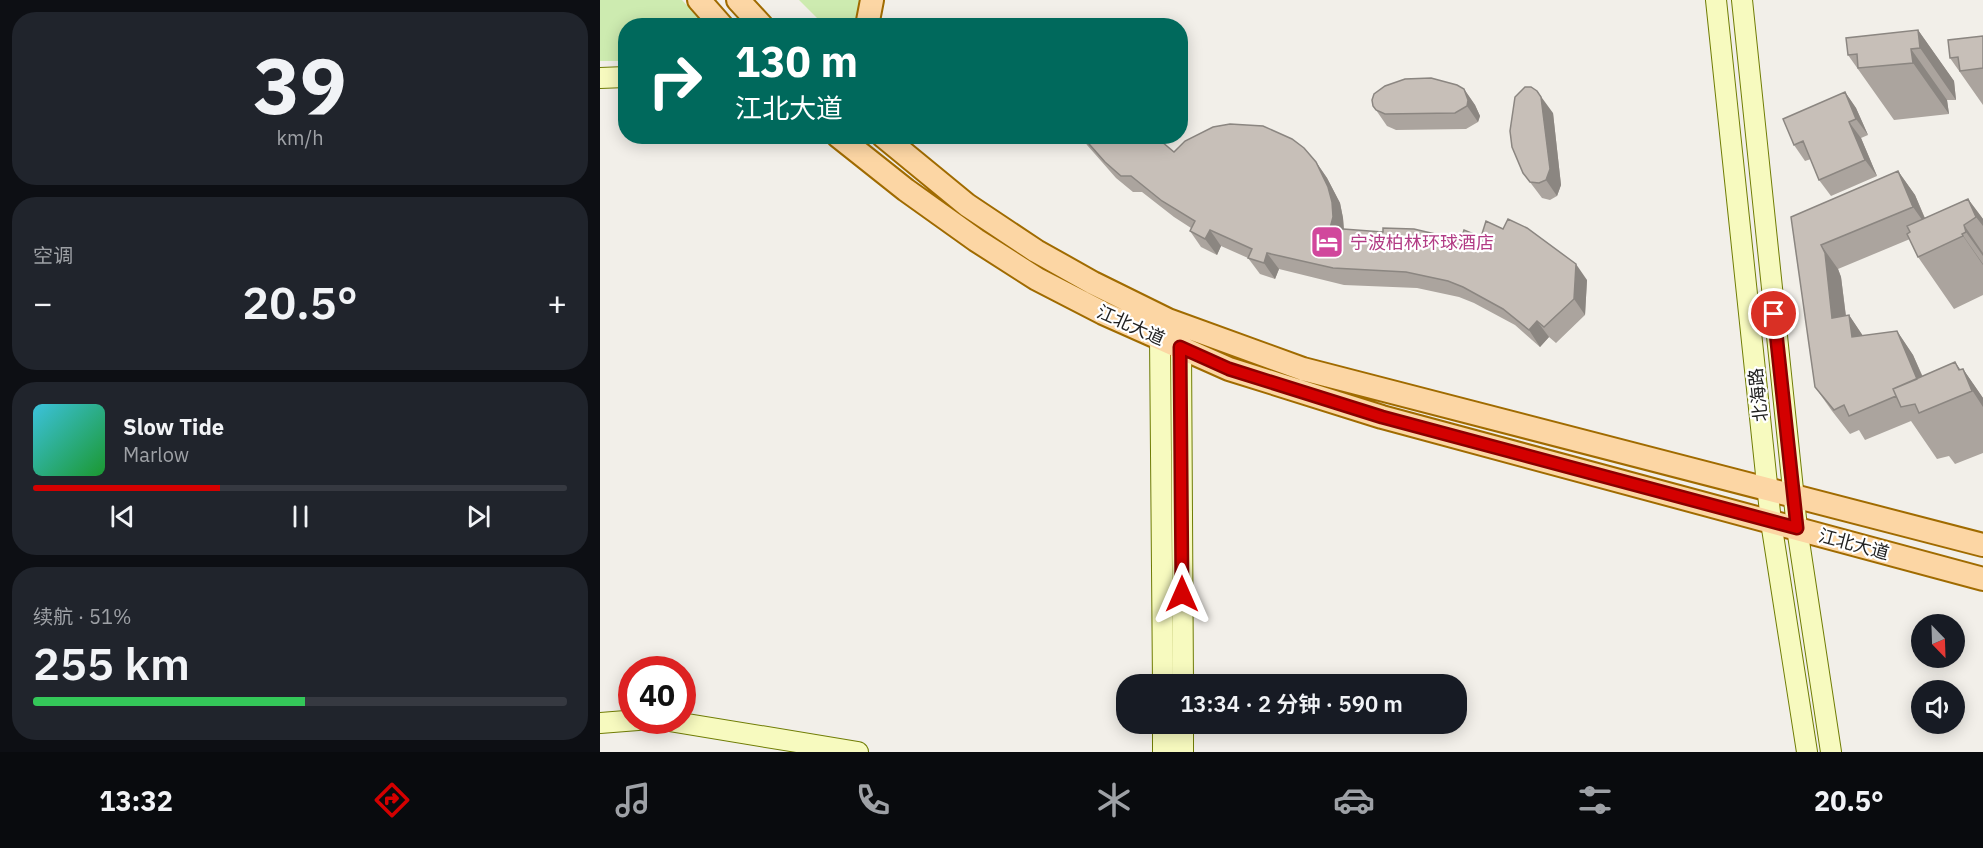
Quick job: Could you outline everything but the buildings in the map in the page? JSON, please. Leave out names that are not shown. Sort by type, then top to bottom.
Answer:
[{"type":"main road","points":[[699,0],[715,18]]},
{"type":"main road","points":[[738,0],[755,18]]},
{"type":"main road","points":[[869,18],[872,0]]},
{"type":"main road","name":"江北大道","points":[[848,144],[906,190],[976,240],[1037,279],[1102,313],[1170,335],[1983,544]]},
{"type":"main road","name":"江北大道","points":[[894,144],[967,205],[1036,251],[1093,283],[1170,335],[1229,369],[1382,417],[1983,579]]},
{"type":"street","name":"北海路","points":[[1716,0],[1771,522],[1807,752]]},
{"type":"street","name":"北海路","points":[[1742,0],[1793,495],[1831,752]]},
{"type":"street","points":[[600,78],[618,77]]},
{"type":"street","points":[[1163,674],[1170,335]]},
{"type":"street","points":[[1170,335],[1183,674]]},
{"type":"street","points":[[600,723],[618,722]]},
{"type":"street","points":[[696,725],[858,752]]},
{"type":"street","points":[[1163,734],[1163,752]]},
{"type":"street","points":[[1183,734],[1184,752]]},
{"type":"green space","points":[[600,0],[682,0],[699,18],[618,18],[618,61],[600,61]]},
{"type":"green space","points":[[799,0],[865,0],[861,18],[817,18]]},
{"type":"place","name":"宁波柏林环球酒店","points":[[1327,242]]},
{"type":"route","points":[[1182,594],[1180,347],[1229,369],[1382,417],[1797,528],[1774,314]]}]
